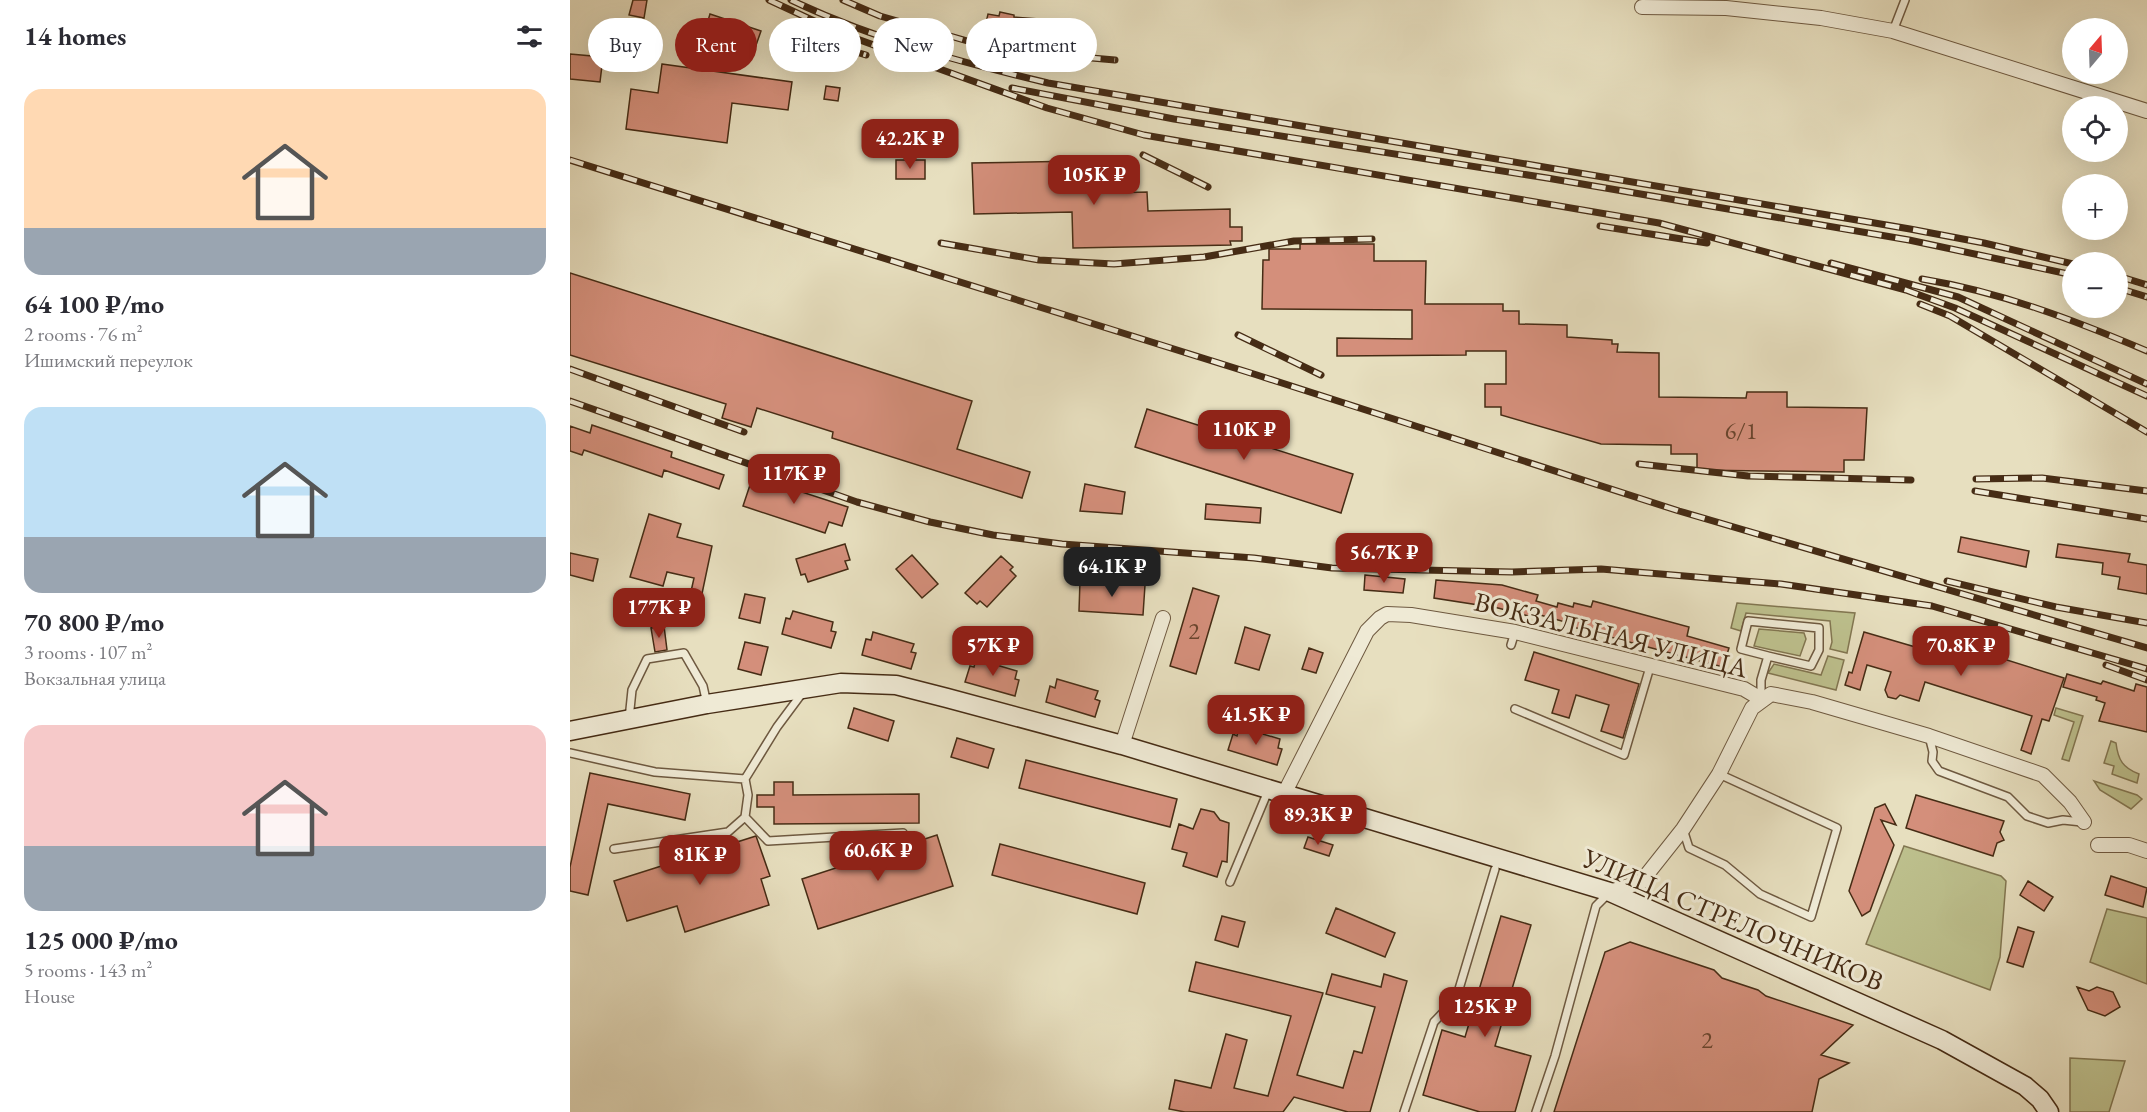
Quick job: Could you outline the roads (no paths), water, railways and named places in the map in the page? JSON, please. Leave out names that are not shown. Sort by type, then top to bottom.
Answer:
[{"type":"main road","name":"УЛИЦА СТРЕЛОЧНИКОВ","points":[[570,731],[707,704],[841,683],[896,685],[1122,745],[1610,892],[1942,1040],[2025,1086],[2040,1099],[2049,1112]]},
{"type":"street","points":[[1642,7],[1726,8],[1821,18],[1893,31],[2147,111]]},
{"type":"street","name":"ВОКЗАЛЬНАЯ УЛИЦА","points":[[1276,791],[1367,631],[1380,618],[1399,613],[1744,688],[1761,699],[1771,694],[1786,695],[1929,736],[2043,775],[2070,802],[2084,822]]},
{"type":"street","points":[[1122,745],[1163,618]]},
{"type":"street","points":[[1610,892],[1641,882],[1683,829],[1719,774],[1752,708],[1761,699]]},
{"type":"street","points":[[2098,845],[2129,844],[2147,851]]},
{"type":"lane","points":[[1893,31],[1905,0]]},
{"type":"lane","points":[[1748,621],[1819,628],[1819,650],[1810,666],[1768,656],[1741,650],[1748,621]]},
{"type":"lane","points":[[629,718],[632,690],[647,659],[684,654],[702,686],[707,704]]},
{"type":"lane","points":[[1761,699],[1761,680],[1768,656]]},
{"type":"lane","points":[[1515,709],[1624,755],[1650,667]]},
{"type":"lane","points":[[614,849],[728,831],[746,817],[748,795],[745,779],[777,727],[806,689]]},
{"type":"lane","points":[[1929,736],[1933,752],[1932,761],[1939,771],[2008,797],[2027,816],[2048,824],[2063,820],[2084,822]]},
{"type":"lane","points":[[570,753],[655,772],[745,779]]},
{"type":"lane","points":[[1683,829],[1689,848],[1725,865],[1760,894],[1811,917],[1838,828],[1719,774]]},
{"type":"lane","points":[[1230,882],[1276,791]]},
{"type":"lane","points":[[746,817],[768,841],[903,832]]},
{"type":"lane","points":[[1404,1112],[1434,1022],[1456,999],[1495,869]]},
{"type":"lane","points":[[1536,1112],[1555,1056],[1596,906],[1610,892]]},
{"type":"railway","points":[[769,0],[838,32],[1047,108],[1144,135],[1659,223],[1906,290],[1955,308],[2147,396]]},
{"type":"railway","points":[[791,0],[885,38],[982,67],[1048,83],[1910,229],[2062,261]]},
{"type":"railway","points":[[843,0],[880,16],[999,50],[1115,60]]},
{"type":"railway","points":[[861,53],[866,55]]},
{"type":"railway","points":[[1012,88],[1174,119],[1547,178],[1909,240],[2062,273]]},
{"type":"railway","points":[[1143,155],[1208,187]]},
{"type":"railway","points":[[570,160],[1257,375],[1679,511],[2147,648]]},
{"type":"railway","points":[[1600,226],[1707,243]]},
{"type":"railway","points":[[941,243],[1039,260],[1114,264],[1204,257],[1294,241],[1372,239]]},
{"type":"railway","points":[[1831,263],[1958,297],[2147,384]]},
{"type":"railway","points":[[1922,279],[2009,299],[2092,328],[2147,351]]},
{"type":"railway","points":[[2128,279],[2147,285]]},
{"type":"railway","points":[[2128,291],[2147,297]]},
{"type":"railway","points":[[1920,304],[1950,316],[2147,432]]},
{"type":"railway","points":[[1238,335],[1321,375]]},
{"type":"railway","points":[[570,369],[744,432]]},
{"type":"railway","points":[[570,401],[857,502],[930,522],[993,535],[1062,544],[1254,558],[1332,568],[1512,572],[1601,569],[1781,584],[1932,606],[2147,669]]},
{"type":"railway","points":[[1639,464],[1748,476],[1911,480]]},
{"type":"railway","points":[[1976,479],[2042,478],[2147,491]]},
{"type":"railway","points":[[1975,491],[2147,519]]},
{"type":"railway","points":[[1947,581],[2056,607],[2147,623]]},
{"type":"railway","points":[[2106,665],[2147,680]]}]
